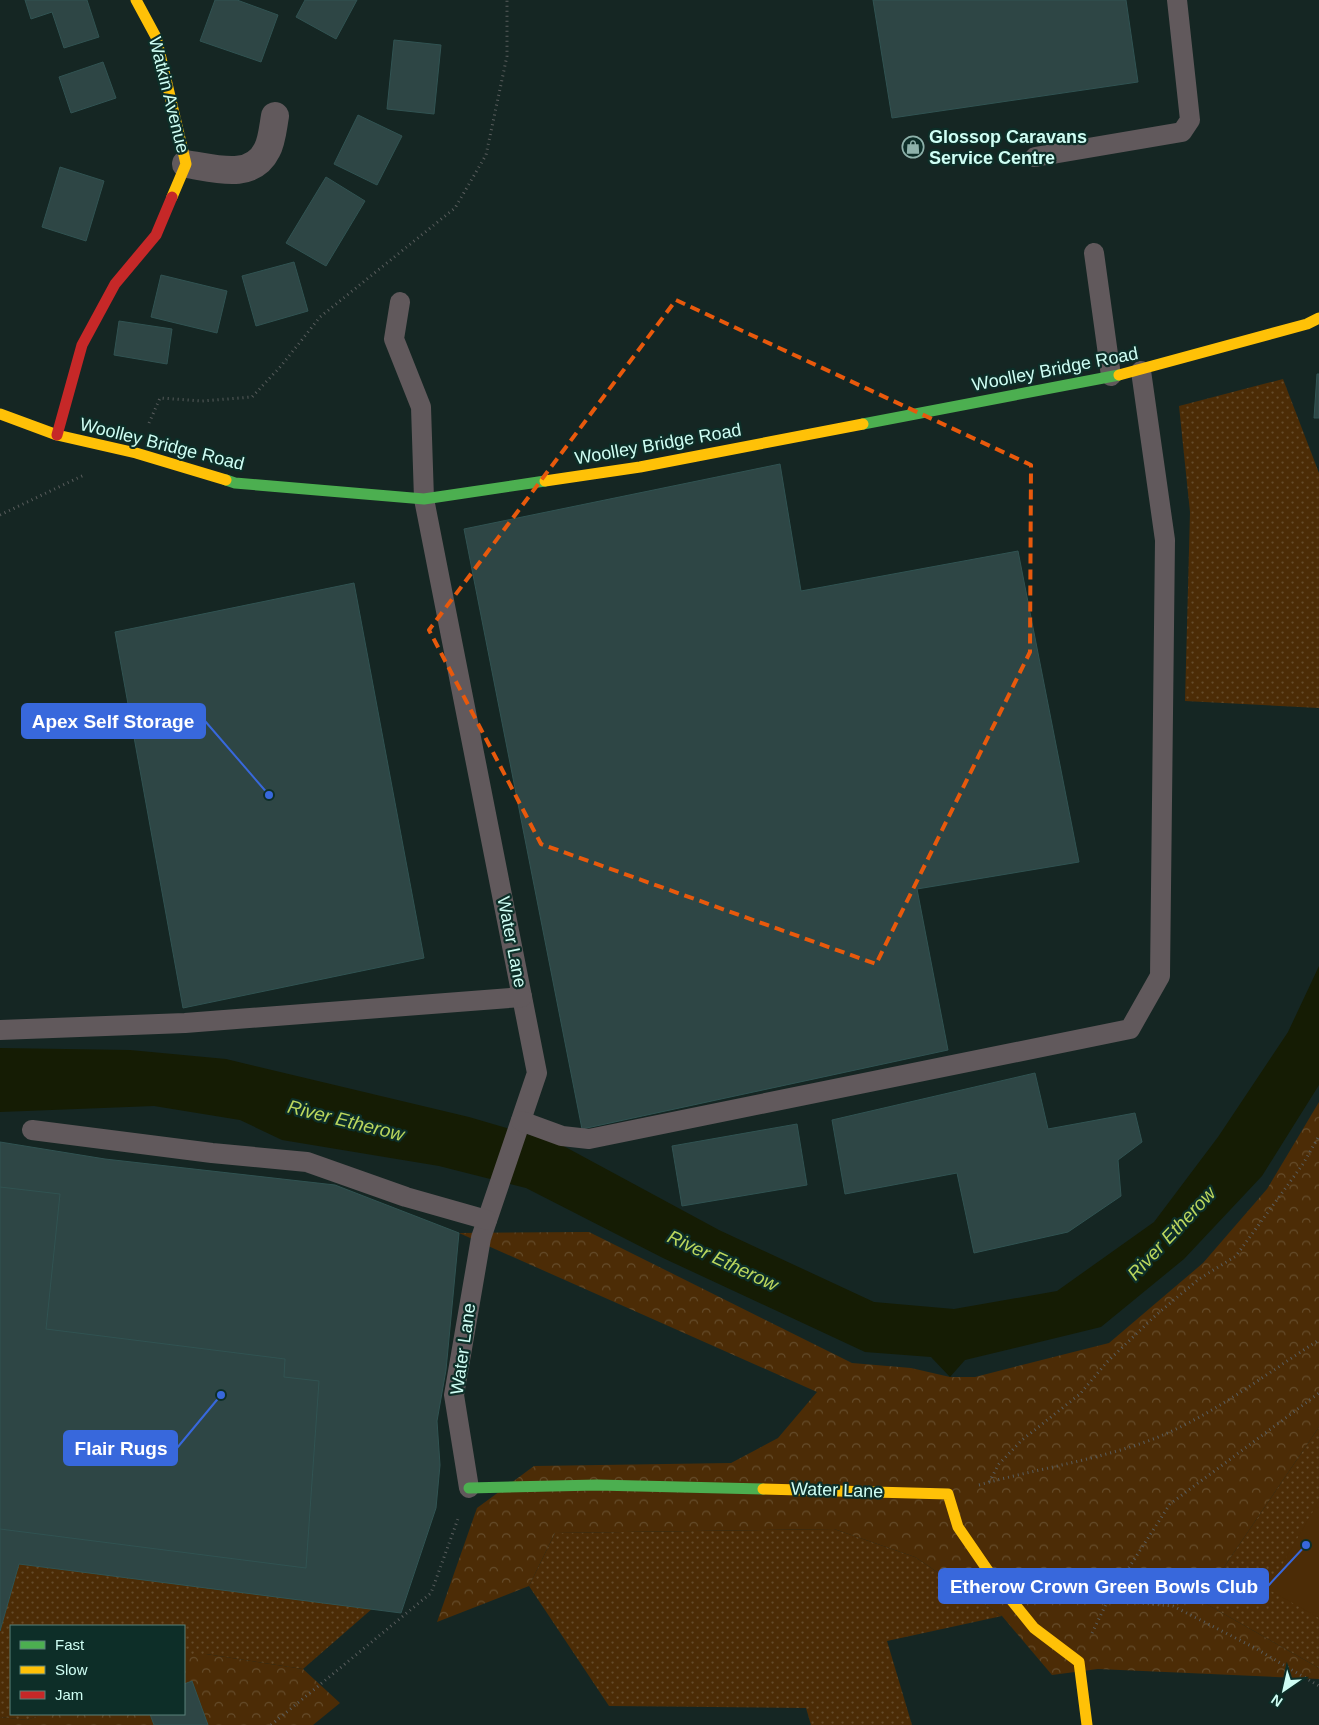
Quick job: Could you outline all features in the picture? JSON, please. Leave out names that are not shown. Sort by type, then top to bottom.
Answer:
[{"type":"street","name":"Watkin Avenue","points":[[57,435],[82,345],[115,284],[156,235],[186,164],[156,37],[136,0]]},
{"type":"street","name":"Watkin Avenue","points":[[186,164],[223,170],[246,170],[260,162],[268,149],[275,116]]},
{"type":"street","name":"Woolley Bridge Road","points":[[0,414],[57,435],[136,453],[235,483],[424,499],[640,467],[1142,371],[1307,324],[1319,318]]},
{"type":"street","name":"Water Lane","points":[[469,1488],[597,1485],[948,1494]]},
{"type":"street","points":[[948,1494],[958,1527],[991,1575],[1034,1628],[1079,1662],[1087,1725]]},
{"type":"lane","points":[[1035,157],[1182,132],[1190,120],[1177,0]]},
{"type":"lane","points":[[1094,253],[1111,376]]},
{"type":"lane","name":"Water Lane","points":[[400,302],[394,339],[421,407],[424,499],[537,1073],[480,1238],[454,1395],[469,1488]]},
{"type":"lane","points":[[520,1122],[562,1136],[589,1139],[1130,1029],[1160,976],[1164,540],[1142,371]]},
{"type":"lane","points":[[0,1030],[185,1023],[522,997]]},
{"type":"lane","points":[[32,1130],[212,1153],[307,1162],[406,1197],[487,1219]]},
{"type":"path","points":[[136,453],[160,398],[202,401],[252,397],[281,366],[320,317],[455,208],[486,155],[507,56],[507,0]]},
{"type":"path","points":[[0,515],[87,474]]},
{"type":"path","points":[[988,1482],[999,1464],[1022,1440],[1080,1394],[1107,1362],[1156,1315],[1199,1279],[1236,1256],[1303,1164],[1319,1136]]},
{"type":"path","points":[[948,1494],[988,1482],[1078,1463],[1149,1440],[1198,1418],[1319,1340]]},
{"type":"path","points":[[1079,1662],[1108,1600],[1170,1504],[1319,1393]]},
{"type":"path","points":[[271,1725],[431,1594],[469,1488]]},
{"type":"path","points":[[1108,1600],[1173,1606],[1255,1648],[1319,1686]]},
{"type":"highlighted area","points":[[676,300],[1031,465],[1030,652],[876,964],[541,844],[429,630]]},
{"type":"green space","points":[[1283,379],[1319,473],[1319,708],[1185,701],[1190,512],[1179,406]]},
{"type":"green space","points":[[1319,1102],[1319,1427],[1201,1601],[1319,1668],[1319,1679],[1098,1669],[1052,1675],[1002,1616],[915,1557],[834,1529],[555,1533],[529,1586],[437,1622],[477,1508],[534,1466],[731,1463],[778,1438],[817,1392],[459,1233],[589,1232],[852,1363],[911,1368],[950,1377],[975,1377],[1109,1343],[1203,1263],[1267,1189]]},
{"type":"green space","points":[[1319,1427],[1319,1668],[1201,1601]]},
{"type":"green space","points":[[1319,1501],[1319,1618],[1268,1589]]},
{"type":"green space","points":[[834,1529],[915,1557],[1002,1616],[887,1641],[912,1725],[811,1725],[806,1708],[609,1706],[529,1586],[555,1533]]},
{"type":"green space","points":[[19,1564],[373,1608],[303,1669],[206,1654],[185,1654],[185,1625],[10,1625],[10,1715],[40,1715],[27,1720],[0,1717],[0,1631]]},
{"type":"green space","points":[[185,1654],[206,1654],[303,1669],[340,1703],[313,1725],[0,1725],[0,1717],[27,1720],[40,1715],[185,1715]]},
{"type":"water","name":"River Etherow","points":[[1319,966],[1319,1085],[1262,1176],[1184,1259],[1101,1327],[965,1360],[950,1377],[931,1357],[865,1352],[663,1258],[526,1188],[439,1166],[282,1140],[240,1120],[154,1106],[0,1112],[0,1048],[130,1050],[226,1059],[469,1117],[558,1143],[719,1230],[874,1302],[954,1309],[1057,1291],[1154,1222],[1218,1137],[1288,1032]]},
{"type":"building","points":[[25,0],[87,0],[99,37],[64,48],[52,12],[31,19]]},
{"type":"building","points":[[215,0],[237,0],[278,15],[261,62],[200,41]]},
{"type":"building","points":[[305,0],[357,0],[336,39],[296,17]]},
{"type":"building","points":[[873,0],[1126,0],[1138,82],[892,118]]},
{"type":"building","points":[[394,40],[441,45],[434,114],[387,109]]},
{"type":"building","points":[[103,62],[116,98],[71,113],[59,77]]},
{"type":"building","points":[[358,115],[402,136],[377,185],[334,164]]},
{"type":"building","points":[[60,167],[104,181],[86,241],[42,227]]},
{"type":"building","points":[[326,177],[365,201],[326,266],[286,243]]},
{"type":"building","points":[[294,262],[308,311],[256,326],[242,276]]},
{"type":"building","points":[[161,275],[227,291],[217,333],[151,317]]},
{"type":"building","points":[[119,321],[172,329],[167,364],[114,355]]},
{"type":"building","points":[[1317,374],[1319,374],[1319,418],[1314,418]]},
{"type":"building","points":[[780,464],[801,591],[1018,551],[1079,862],[917,889],[948,1050],[582,1129],[464,529]]},
{"type":"building","points":[[354,583],[424,958],[183,1008],[115,632]]},
{"type":"building","points":[[1035,1073],[1048,1129],[1135,1113],[1142,1142],[1118,1160],[1121,1196],[1068,1232],[974,1253],[957,1173],[845,1194],[832,1120]]},
{"type":"building","points":[[797,1124],[807,1185],[682,1206],[672,1146]]},
{"type":"building","points":[[0,1142],[105,1159],[335,1185],[459,1233],[446,1370],[437,1421],[440,1465],[436,1508],[401,1613],[19,1564],[0,1631]]},
{"type":"building","points":[[0,1187],[60,1194],[46,1329],[285,1359],[284,1377],[319,1381],[306,1568],[0,1529]]},
{"type":"building","points":[[192,1681],[208,1725],[154,1725],[150,1715],[185,1715],[185,1684]]},
{"type":"traffic: fast","points":[[863,424],[1119,375]]},
{"type":"traffic: fast","points":[[226,480],[235,483],[424,499],[545,481]]},
{"type":"traffic: fast","points":[[469,1488],[597,1485],[763,1489]]},
{"type":"traffic: slow","points":[[136,0],[156,37],[186,164],[172,197]]},
{"type":"traffic: slow","points":[[1119,375],[1307,324],[1319,318]]},
{"type":"traffic: slow","points":[[0,414],[57,435],[136,453],[226,480]]},
{"type":"traffic: slow","points":[[545,481],[640,467],[863,424]]},
{"type":"traffic: slow","points":[[763,1489],[948,1494],[958,1527],[991,1575],[1034,1628],[1079,1662],[1087,1725]]},
{"type":"traffic: jam","points":[[57,435],[82,345],[115,284],[156,235],[172,197]]},
{"type":"place","name":"Glossop Caravans Service Centre","points":[[913,147]]},
{"type":"place","name":"Apex Self Storage","points":[[269,795]]},
{"type":"place","name":"Flair Rugs","points":[[221,1395]]},
{"type":"place","name":"Etherow Crown Green Bowls Club","points":[[1306,1545]]}]
